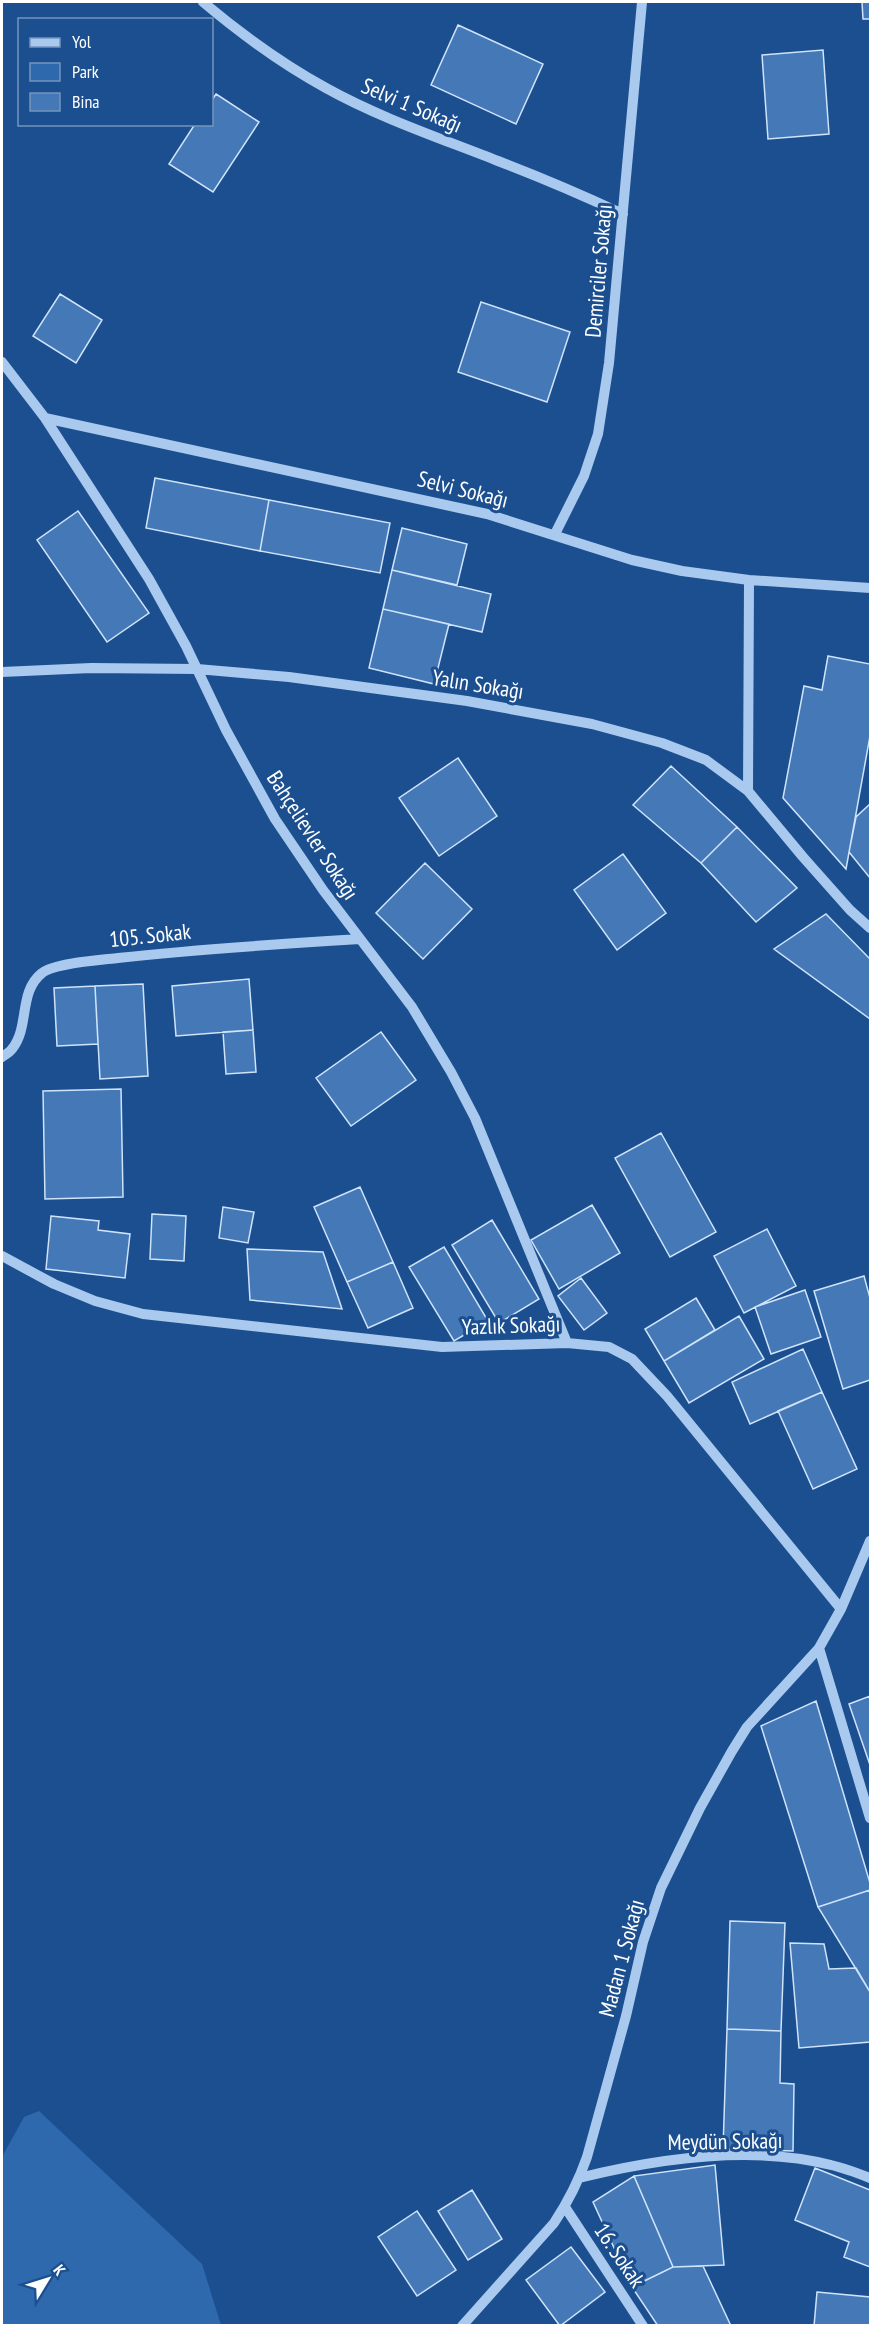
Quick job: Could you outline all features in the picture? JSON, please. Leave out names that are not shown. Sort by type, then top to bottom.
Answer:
[{"type":"street","name":"Selvi 1 Sokağı","points":[[203,2],[277,58],[326,88],[380,114],[561,185],[623,214]]},
{"type":"street","name":"Demirciler Sokağı","points":[[555,534],[584,476],[598,434],[609,363],[642,2]]},
{"type":"street","name":"Bahçelievler Sokağı","points":[[2,362],[45,418],[149,579],[274,819],[323,890],[412,1007],[456,1081],[475,1118],[567,1343]]},
{"type":"street","name":"Selvi Sokağı","points":[[45,418],[487,514],[632,560],[682,571],[749,580],[870,588]]},
{"type":"street","points":[[748,791],[749,580]]},
{"type":"street","name":"Yalın Sokağı","points":[[2,672],[91,668],[197,669],[289,676],[466,701],[592,724],[662,743],[706,760],[748,791],[850,910],[870,928]]},
{"type":"street","name":"105. Sokak","points":[[2,1057],[13,1048],[22,1026],[29,990],[43,972],[76,963],[165,953],[360,939]]},
{"type":"street","name":"Yazlık Sokağı","points":[[2,1256],[54,1284],[95,1301],[143,1314],[442,1347],[567,1343],[609,1347],[632,1359],[667,1396],[841,1609]]},
{"type":"street","points":[[841,1609],[870,1541]]},
{"type":"street","name":"Madan 1 Sokağı","points":[[462,2325],[554,2223],[565,2207],[579,2178],[623,2027],[643,1942],[661,1888],[700,1808],[747,1727],[819,1648],[841,1609]]},
{"type":"street","points":[[819,1648],[870,1818]]},
{"type":"street","name":"Meydün Sokağı","points":[[579,2178],[628,2166],[672,2160],[757,2156],[831,2165],[870,2178]]},
{"type":"street","name":"16. Sokak","points":[[565,2207],[643,2325]]},
{"type":"green space","points":[[39,2111],[202,2264],[221,2325],[2,2325],[2,2157],[24,2117]]},
{"type":"building","points":[[862,2],[870,2],[870,19],[863,19]]},
{"type":"building","points":[[458,25],[543,64],[516,124],[431,85]]},
{"type":"building","points":[[823,50],[829,134],[768,139],[762,55]]},
{"type":"building","points":[[216,94],[259,122],[213,192],[169,164],[194,126],[213,126],[213,98]]},
{"type":"building","points":[[60,294],[102,320],[76,363],[33,336]]},
{"type":"building","points":[[481,302],[570,332],[547,402],[458,372]]},
{"type":"building","points":[[155,478],[269,500],[260,551],[146,528]]},
{"type":"building","points":[[269,500],[390,523],[380,573],[260,551]]},
{"type":"building","points":[[78,511],[149,613],[107,642],[37,540]]},
{"type":"building","points":[[402,528],[467,544],[457,585],[392,570]]},
{"type":"building","points":[[392,570],[491,594],[482,632],[383,609]]},
{"type":"building","points":[[383,609],[449,624],[434,684],[369,668]]},
{"type":"building","points":[[828,656],[870,664],[870,736],[846,869],[783,798],[804,686],[822,690]]},
{"type":"building","points":[[458,758],[497,816],[439,856],[399,798]]},
{"type":"building","points":[[671,766],[737,827],[701,863],[633,805]]},
{"type":"building","points":[[870,804],[870,878],[849,852],[856,817]]},
{"type":"building","points":[[737,827],[797,888],[756,922],[701,863]]},
{"type":"building","points":[[623,854],[666,913],[617,950],[574,890]]},
{"type":"building","points":[[425,863],[472,909],[423,959],[376,913]]},
{"type":"building","points":[[826,914],[870,959],[870,1019],[774,949]]},
{"type":"building","points":[[249,979],[253,1030],[176,1036],[172,986]]},
{"type":"building","points":[[143,984],[148,1076],[100,1079],[95,986]]},
{"type":"building","points":[[95,986],[98,1044],[57,1046],[54,988]]},
{"type":"building","points":[[253,1030],[256,1072],[226,1074],[223,1032]]},
{"type":"building","points":[[381,1032],[416,1080],[351,1126],[316,1078]]},
{"type":"building","points":[[121,1089],[123,1197],[45,1199],[43,1091]]},
{"type":"building","points":[[661,1133],[716,1232],[670,1257],[615,1158]]},
{"type":"building","points":[[360,1187],[393,1262],[347,1282],[314,1207]]},
{"type":"building","points":[[592,1205],[620,1253],[559,1289],[531,1240]]},
{"type":"building","points":[[223,1207],[254,1212],[248,1243],[219,1238]]},
{"type":"building","points":[[152,1214],[186,1216],[184,1261],[150,1259]]},
{"type":"building","points":[[51,1216],[99,1221],[98,1230],[130,1234],[125,1278],[46,1269]]},
{"type":"building","points":[[492,1220],[539,1299],[499,1323],[452,1245]]},
{"type":"building","points":[[767,1229],[796,1286],[744,1313],[714,1256]]},
{"type":"building","points":[[444,1247],[488,1321],[454,1341],[409,1267]]},
{"type":"building","points":[[247,1249],[323,1252],[342,1309],[250,1300]]},
{"type":"building","points":[[393,1262],[413,1308],[368,1328],[347,1282]]},
{"type":"building","points":[[864,1276],[870,1298],[870,1380],[843,1389],[814,1291]]},
{"type":"building","points":[[581,1278],[607,1313],[584,1330],[558,1296]]},
{"type":"building","points":[[805,1290],[821,1337],[771,1354],[755,1307]]},
{"type":"building","points":[[696,1298],[715,1330],[664,1361],[645,1329]]},
{"type":"building","points":[[739,1316],[764,1359],[689,1403],[664,1361]]},
{"type":"building","points":[[803,1349],[822,1392],[750,1424],[732,1382]]},
{"type":"building","points":[[822,1392],[857,1469],[813,1489],[778,1411]]},
{"type":"building","points":[[870,1696],[870,1765],[849,1704]]},
{"type":"building","points":[[816,1701],[870,1883],[870,1890],[818,1907],[761,1726]]},
{"type":"building","points":[[870,1890],[870,1992],[818,1907]]},
{"type":"building","points":[[730,1921],[785,1923],[781,2031],[727,2029]]},
{"type":"building","points":[[790,1943],[824,1944],[829,1969],[856,1968],[870,1992],[870,2042],[799,2048]]},
{"type":"building","points":[[727,2029],[781,2031],[780,2083],[794,2084],[793,2151],[723,2149]]},
{"type":"building","points":[[715,2165],[724,2265],[673,2267],[634,2176]]},
{"type":"building","points":[[815,2168],[870,2190],[870,2267],[844,2257],[849,2242],[795,2220]]},
{"type":"building","points":[[634,2176],[673,2267],[632,2287],[593,2202]]},
{"type":"building","points":[[472,2190],[502,2239],[468,2260],[438,2211]]},
{"type":"building","points":[[417,2211],[456,2270],[417,2296],[378,2237]]},
{"type":"building","points":[[571,2247],[605,2292],[560,2326],[526,2280]]},
{"type":"building","points":[[703,2266],[731,2326],[658,2326],[632,2287],[673,2267]]},
{"type":"building","points":[[817,2292],[870,2297],[870,2326],[814,2326]]}]
